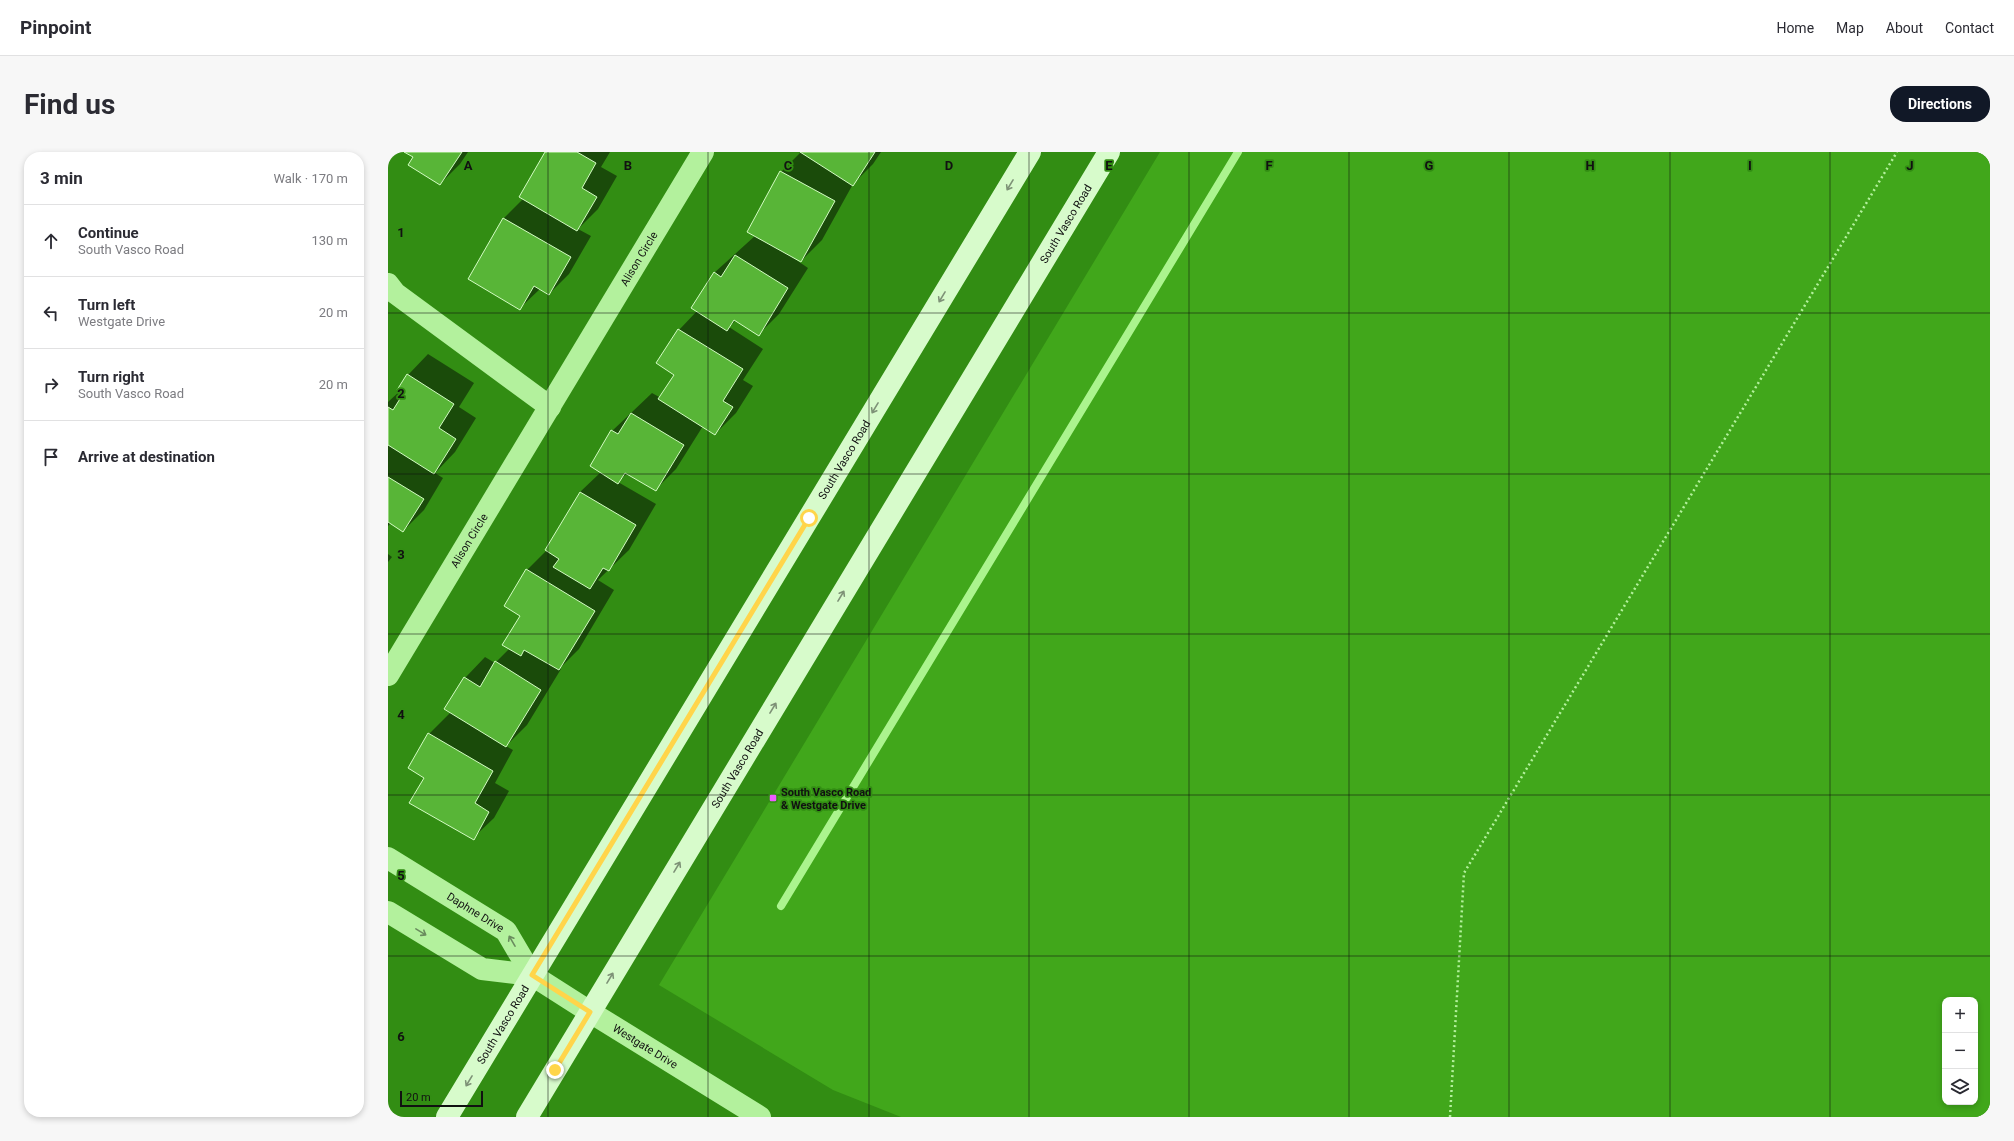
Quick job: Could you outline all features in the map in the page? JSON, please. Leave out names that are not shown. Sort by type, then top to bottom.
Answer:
[{"type":"main road","name":"South Vasco Road","points":[[447,1117],[1030,152]]},
{"type":"main road","name":"South Vasco Road","points":[[527,1117],[1109,152]]},
{"type":"street","name":"Alison Circle","points":[[388,675],[703,152]]},
{"type":"street","points":[[388,284],[396,293],[550,407]]},
{"type":"street","name":"Daphne Drive","points":[[388,858],[506,931],[532,975]]},
{"type":"street","points":[[388,912],[482,969],[532,975]]},
{"type":"street","name":"Westgate Drive","points":[[532,975],[760,1117]]},
{"type":"path","points":[[1450,1117],[1464,873],[1897,152]]},
{"type":"green space","points":[[1160,152],[1990,152],[1990,1117],[901,1117],[833,1090],[659,985]]},
{"type":"building","points":[[404,152],[462,152],[440,185],[408,165],[413,157]]},
{"type":"building","points":[[545,152],[577,152],[596,163],[582,188],[597,197],[577,231],[519,197]]},
{"type":"building","points":[[800,152],[875,152],[853,186]]},
{"type":"building","points":[[780,171],[835,201],[801,262],[747,232]]},
{"type":"building","points":[[503,218],[571,257],[549,295],[534,286],[520,310],[468,279]]},
{"type":"building","points":[[735,255],[788,288],[759,336],[734,320],[727,331],[691,308],[714,272],[721,277]]},
{"type":"building","points":[[678,329],[743,369],[723,401],[733,407],[715,435],[658,399],[674,375],[656,363]]},
{"type":"building","points":[[407,374],[454,404],[439,428],[456,439],[434,474],[388,445],[388,407],[393,410],[403,394],[397,390]]},
{"type":"building","points":[[631,413],[684,445],[656,491],[625,473],[618,484],[590,466],[611,430],[618,434]]},
{"type":"building","points":[[388,477],[424,499],[403,532],[388,522]]},
{"type":"building","points":[[580,492],[636,525],[609,571],[603,568],[590,589],[553,567],[559,559],[545,550]]},
{"type":"building","points":[[526,569],[595,611],[559,670],[524,650],[521,656],[502,645],[520,616],[504,606]]},
{"type":"building","points":[[495,661],[541,690],[506,747],[444,709],[464,677],[480,687]]},
{"type":"building","points":[[428,733],[493,771],[475,803],[489,812],[474,840],[409,803],[424,778],[408,768]]},
{"type":"waterway","points":[[781,906],[1238,152]]},
{"type":"place","name":"South Vasco Road & Westgate Drive","points":[[773,798]]},
{"type":"route","points":[[555,1070],[590,1012],[532,975],[809,518]]}]
